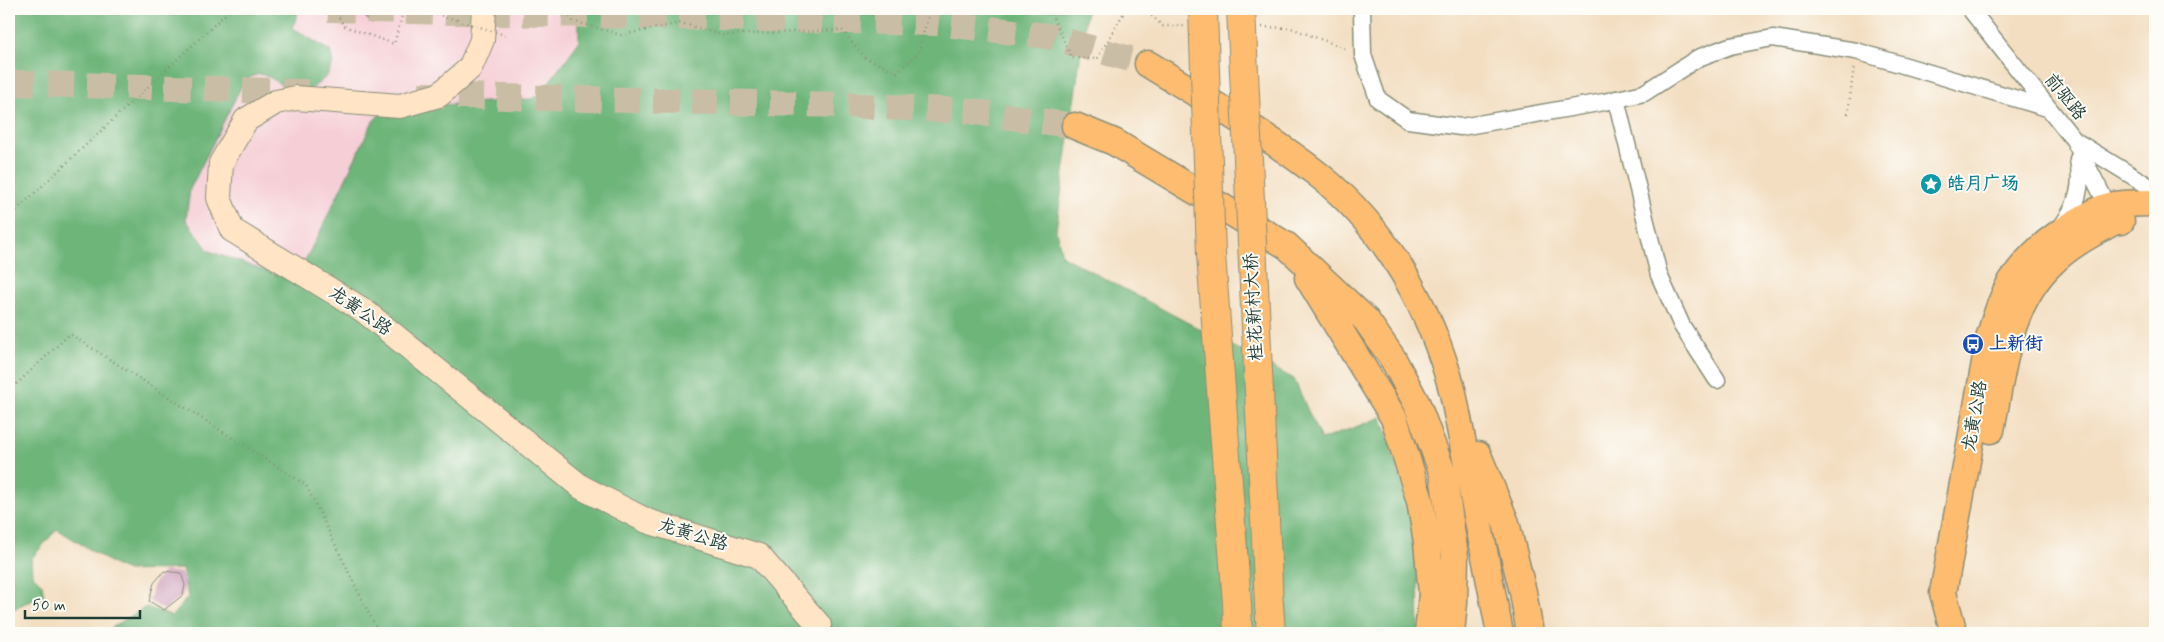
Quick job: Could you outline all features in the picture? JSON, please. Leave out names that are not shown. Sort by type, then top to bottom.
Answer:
[{"type":"highway","points":[[1203,9],[1211,255],[1238,633]]},
{"type":"highway","name":"桂花新村大桥","points":[[1241,9],[1271,633]]},
{"type":"main road","name":"龙黄公路","points":[[484,9],[482,40],[470,68],[439,95],[400,106],[296,98],[276,102],[246,120],[221,163],[219,198],[232,230],[363,310],[581,487],[647,521],[759,556],[819,625],[819,633]]},
{"type":"main road","points":[[1148,64],[1230,113],[1320,176],[1355,209],[1394,258],[1414,290],[1432,325],[1444,357],[1453,393],[1500,633]]},
{"type":"main road","points":[[1075,126],[1114,142],[1288,246],[1366,320],[1393,359],[1417,404],[1443,474],[1455,556],[1451,633]]},
{"type":"main road","name":"龙黄公路","points":[[1954,633],[1943,593],[1990,335],[2010,283],[2024,264],[2056,234],[2111,213],[2155,203]]},
{"type":"main road","name":"龙黄公路","points":[[2111,213],[2155,221]]},
{"type":"main road","name":"龙黄公路","points":[[1968,633],[1962,618],[1958,596],[2015,319],[2024,297],[2039,276],[2054,260],[2111,213]]},
{"type":"main road","points":[[1288,246],[1394,418],[1420,501],[1427,542],[1432,594],[1428,633]]},
{"type":"main road","points":[[1453,393],[1506,523],[1530,633]]},
{"type":"street","points":[[1362,9],[1363,55],[1378,99],[1408,120],[1462,127],[1644,93],[1698,58],[1730,46],[1773,38],[1856,51],[2047,108]]},
{"type":"street","name":"前驱路","points":[[1970,9],[2074,140],[2111,213]]},
{"type":"street","points":[[1616,99],[1659,275],[1682,326],[1716,380]]},
{"type":"street","points":[[2074,140],[2155,190]]},
{"type":"street","points":[[2056,234],[2071,214],[2081,179],[2074,140]]},
{"type":"path","points":[[9,216],[231,9]]},
{"type":"path","points":[[334,9],[344,26],[394,44],[404,9]]},
{"type":"path","points":[[417,9],[508,36]]},
{"type":"path","points":[[563,9],[573,21],[621,35],[681,23],[722,35],[842,30],[865,58],[897,72],[918,53],[930,9]]},
{"type":"path","points":[[1050,9],[1072,58],[1096,59],[1126,9]]},
{"type":"path","points":[[1848,114],[1856,51]]},
{"type":"path","points":[[9,391],[70,334],[306,485],[378,632],[376,633]]},
{"type":"shaded area","points":[[299,9],[579,9],[579,42],[541,93],[532,99],[394,108],[381,113],[373,121],[321,230],[294,281],[209,251],[186,220],[190,189],[244,81],[259,74],[269,77],[290,92],[330,51],[293,28]]},
{"type":"green space","points":[[9,9],[299,9],[293,28],[330,51],[333,63],[327,76],[298,100],[280,84],[264,75],[259,74],[244,81],[190,189],[186,220],[209,251],[294,281],[321,230],[373,121],[381,113],[394,108],[532,99],[541,93],[579,42],[579,9],[1087,9],[1056,230],[1062,256],[1294,379],[1321,440],[1382,417],[1417,535],[1419,633],[103,633],[146,607],[172,616],[188,597],[182,569],[128,571],[116,566],[57,529],[31,559],[32,574],[42,584],[44,597],[25,603],[9,612]]},
{"type":"building","points":[[358,9],[394,9],[381,21],[370,23]]},
{"type":"building","points":[[164,571],[181,573],[185,585],[183,595],[164,610],[149,601],[154,583]]},
{"type":"tunnel","points":[[328,9],[937,23],[1048,36],[1148,64]]},
{"type":"tunnel","points":[[9,83],[308,92]]},
{"type":"tunnel","points":[[419,95],[845,105],[968,111],[1075,126]]},
{"type":"place","name":"皓月广场","points":[[1931,184]]},
{"type":"place","name":"上新街","points":[[1973,344]]}]
